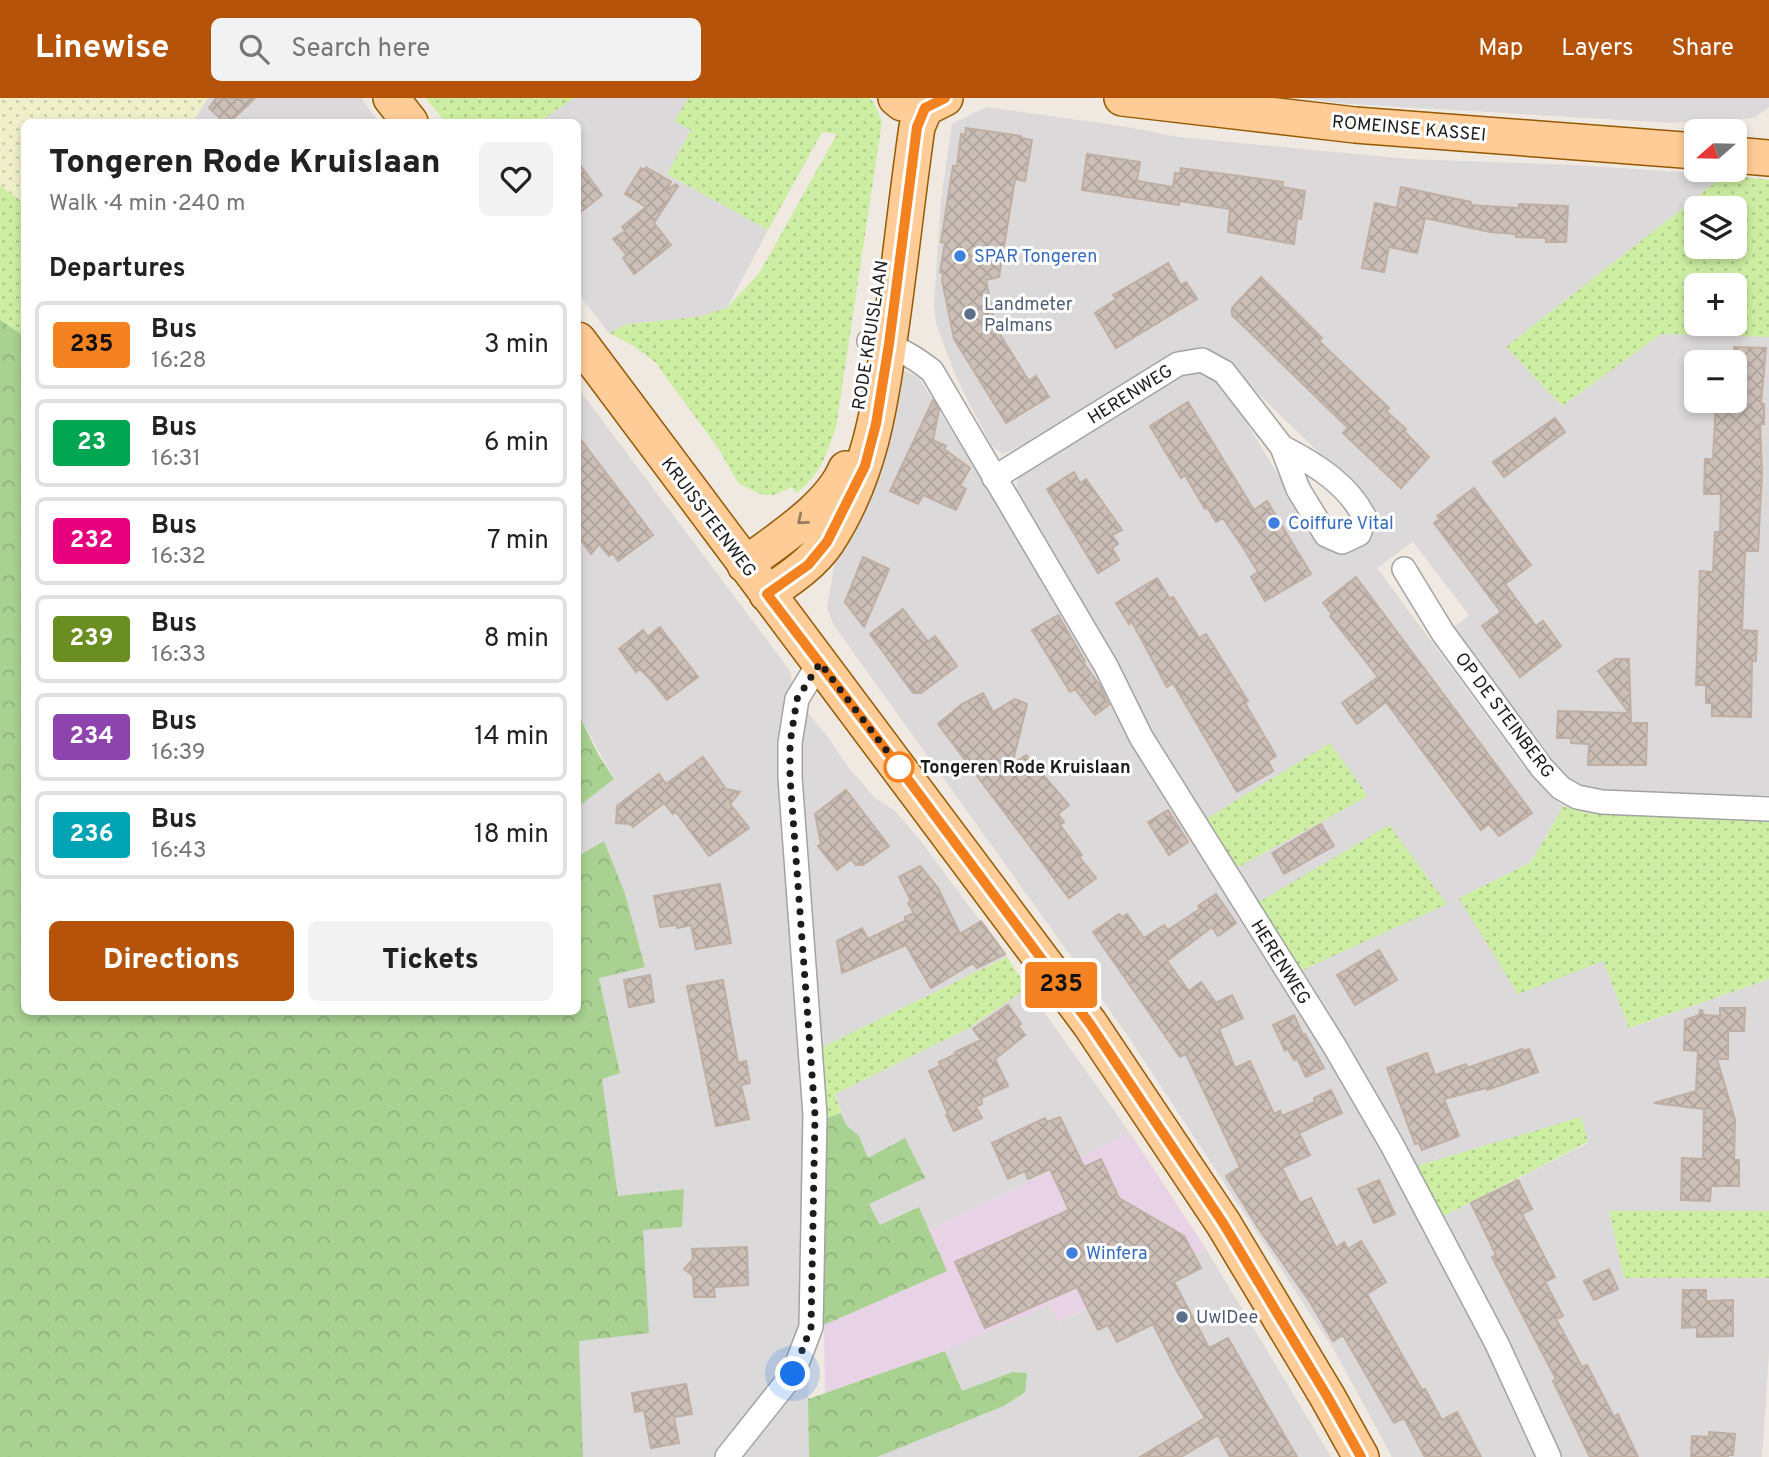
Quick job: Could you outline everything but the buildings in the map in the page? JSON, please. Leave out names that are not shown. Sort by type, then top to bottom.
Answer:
[{"type":"main road","points":[[391,98],[408,119]]},
{"type":"main road","name":"ROMEINSE KASSEI","points":[[1122,98],[1355,125],[1684,150]]},
{"type":"main road","name":"RODE KRUISLAAN","points":[[767,594],[808,565],[827,542],[860,477],[876,424],[879,342],[903,125],[917,102]]},
{"type":"main road","points":[[1747,156],[1769,158]]},
{"type":"main road","name":"RODE KRUISLAAN","points":[[745,565],[804,519],[842,479],[879,342]]},
{"type":"main road","name":"KRUISSTEENWEG","points":[[581,344],[1090,1024],[1223,1223],[1361,1457]]},
{"type":"street","name":"HERENWEG","points":[[879,342],[917,358],[932,371],[1106,666],[1141,737],[1335,1047],[1392,1145],[1497,1343],[1549,1457]]},
{"type":"street","name":"HERENWEG","points":[[994,478],[1178,364],[1202,360],[1224,372],[1282,447]]},
{"type":"street","name":"OP DE STEINBERG","points":[[1404,569],[1443,633],[1542,768],[1561,788],[1577,797],[1602,802],[1769,809]]},
{"type":"street","points":[[727,1457],[793,1374],[811,1327],[815,1115],[790,777],[790,743],[797,699],[820,663]]},
{"type":"shaded area","points":[[208,98],[361,98],[377,119],[194,119]]},
{"type":"shaded area","points":[[574,98],[689,98],[675,121],[691,130],[667,174],[768,230],[727,308],[698,317],[628,324],[609,333],[581,297],[581,119],[543,119]]},
{"type":"shaded area","points":[[1304,98],[1769,98],[1769,107],[1754,118],[1684,119],[1684,122],[1671,123],[1337,103]]},
{"type":"shaded area","points":[[986,107],[1122,126],[1178,137],[1408,159],[1684,172],[1684,182],[1716,182],[1698,196],[1684,196],[1684,207],[1506,347],[1562,406],[1661,334],[1769,337],[1769,795],[1738,797],[1588,791],[1561,774],[1453,628],[1469,615],[1413,542],[1377,568],[1522,764],[1554,799],[1564,806],[1531,862],[1459,898],[1603,961],[1630,1028],[1769,979],[1769,1211],[1609,1211],[1624,1278],[1769,1278],[1769,1352],[1762,1457],[1556,1457],[1438,1219],[1588,1143],[1581,1118],[1410,1168],[1296,973],[1446,903],[1254,905],[1233,870],[1367,796],[1203,821],[1015,497],[1018,478],[1030,466],[1182,374],[1195,372],[1205,374],[1223,384],[1317,539],[1346,551],[1357,548],[1369,537],[1376,523],[1372,505],[1226,362],[1157,366],[1029,442],[1003,454],[991,445],[956,377],[936,323],[934,306],[941,200],[952,124]]},
{"type":"shaded area","points":[[905,371],[919,378],[996,502],[1115,707],[1303,1008],[1430,1236],[1542,1457],[1392,1457],[1334,1350],[1126,1033],[833,624],[827,608],[835,561],[866,509],[874,485],[898,373]]},
{"type":"shaded area","points":[[581,392],[790,671],[793,689],[806,1123],[809,1457],[583,1457],[579,1341],[643,1230],[684,1189],[618,1196],[602,1079],[620,1073],[599,977],[645,967],[603,841],[581,854],[581,805],[614,779],[581,718]]},
{"type":"shaded area","points":[[808,713],[875,798],[894,810],[920,840],[1007,957],[818,1049],[798,797],[803,720]]},
{"type":"shaded area","points":[[1027,988],[1130,1133],[929,1230],[918,1207],[880,1225],[869,1204],[925,1178],[868,1158],[859,1136],[846,1125],[835,1094],[969,1028]]},
{"type":"shaded area","points":[[1130,1133],[1206,1249],[1058,1322],[1049,1305],[945,1351],[825,1393],[824,1325],[946,1271],[929,1230]]},
{"type":"shaded area","points":[[1206,1249],[1331,1457],[877,1457],[1004,1406],[1025,1392],[1014,1372],[962,1392],[945,1351],[1049,1304],[1059,1322]]},
{"type":"green space","points":[[0,98],[208,98],[194,119],[21,119],[21,201],[0,186]]},
{"type":"green space","points":[[426,98],[574,98],[543,119],[443,119]]},
{"type":"green space","points":[[689,98],[869,98],[882,122],[836,427],[816,472],[796,493],[792,487],[774,495],[763,495],[739,484],[718,448],[655,362],[634,346],[609,333],[628,324],[698,317],[727,308],[760,272],[837,134],[822,132],[768,230],[667,174],[691,130],[674,121]]},
{"type":"green space","points":[[1747,178],[1769,180],[1769,337],[1733,336],[1747,336],[1747,273],[1684,273],[1684,335],[1661,334],[1562,406],[1506,347],[1684,207],[1684,259],[1747,259],[1747,196],[1698,196],[1716,182],[1747,182]]},
{"type":"green space","points":[[0,186],[21,201],[21,334],[0,320]]},
{"type":"green space","points":[[0,320],[21,334],[21,1015],[581,1015],[581,854],[604,841],[625,894],[645,967],[599,978],[620,1073],[602,1079],[618,1196],[684,1189],[682,1227],[643,1230],[649,1333],[579,1341],[583,1457],[0,1457]]},
{"type":"green space","points":[[581,719],[598,754],[614,779],[581,805]]},
{"type":"green space","points":[[1330,743],[1368,796],[1233,870],[1203,821]]},
{"type":"green space","points":[[1564,806],[1587,813],[1760,818],[1769,822],[1769,979],[1629,1028],[1603,961],[1518,994],[1459,898],[1531,862]]},
{"type":"green space","points":[[1389,825],[1447,904],[1296,973],[1254,905]]},
{"type":"green space","points":[[1007,957],[1027,988],[969,1028],[835,1094],[841,1113],[822,1120],[818,1049]]},
{"type":"green space","points":[[841,1113],[846,1125],[859,1136],[868,1158],[905,1138],[925,1178],[869,1204],[880,1225],[919,1207],[947,1271],[824,1325],[822,1120]]},
{"type":"green space","points":[[1581,1117],[1588,1142],[1438,1219],[1410,1168]]},
{"type":"green space","points":[[1609,1211],[1769,1211],[1769,1278],[1624,1278]]},
{"type":"green space","points":[[945,1351],[962,1391],[1013,1372],[1027,1373],[1025,1392],[1004,1406],[877,1457],[809,1457],[808,1399]]},
{"type":"bus line","name":"235","points":[[945,98],[925,108],[917,127],[889,344],[876,424],[865,466],[827,542],[808,565],[767,594],[1090,1024],[1223,1223],[1361,1457]]},
{"type":"place","name":"SPAR Tongeren","points":[[960,256]]},
{"type":"place","name":"Landmeter Palmans","points":[[970,314]]},
{"type":"place","name":"Coiffure Vital","points":[[1274,523]]},
{"type":"place","name":"Tongeren Rode Kruislaan","points":[[899,767]]},
{"type":"place","name":"Winfera","points":[[1072,1253]]},
{"type":"place","name":"UwIDee","points":[[1182,1317]]},
{"type":"route","points":[[793,1374],[811,1327],[815,1115],[790,777],[790,743],[797,699],[820,663],[899,767]]}]
